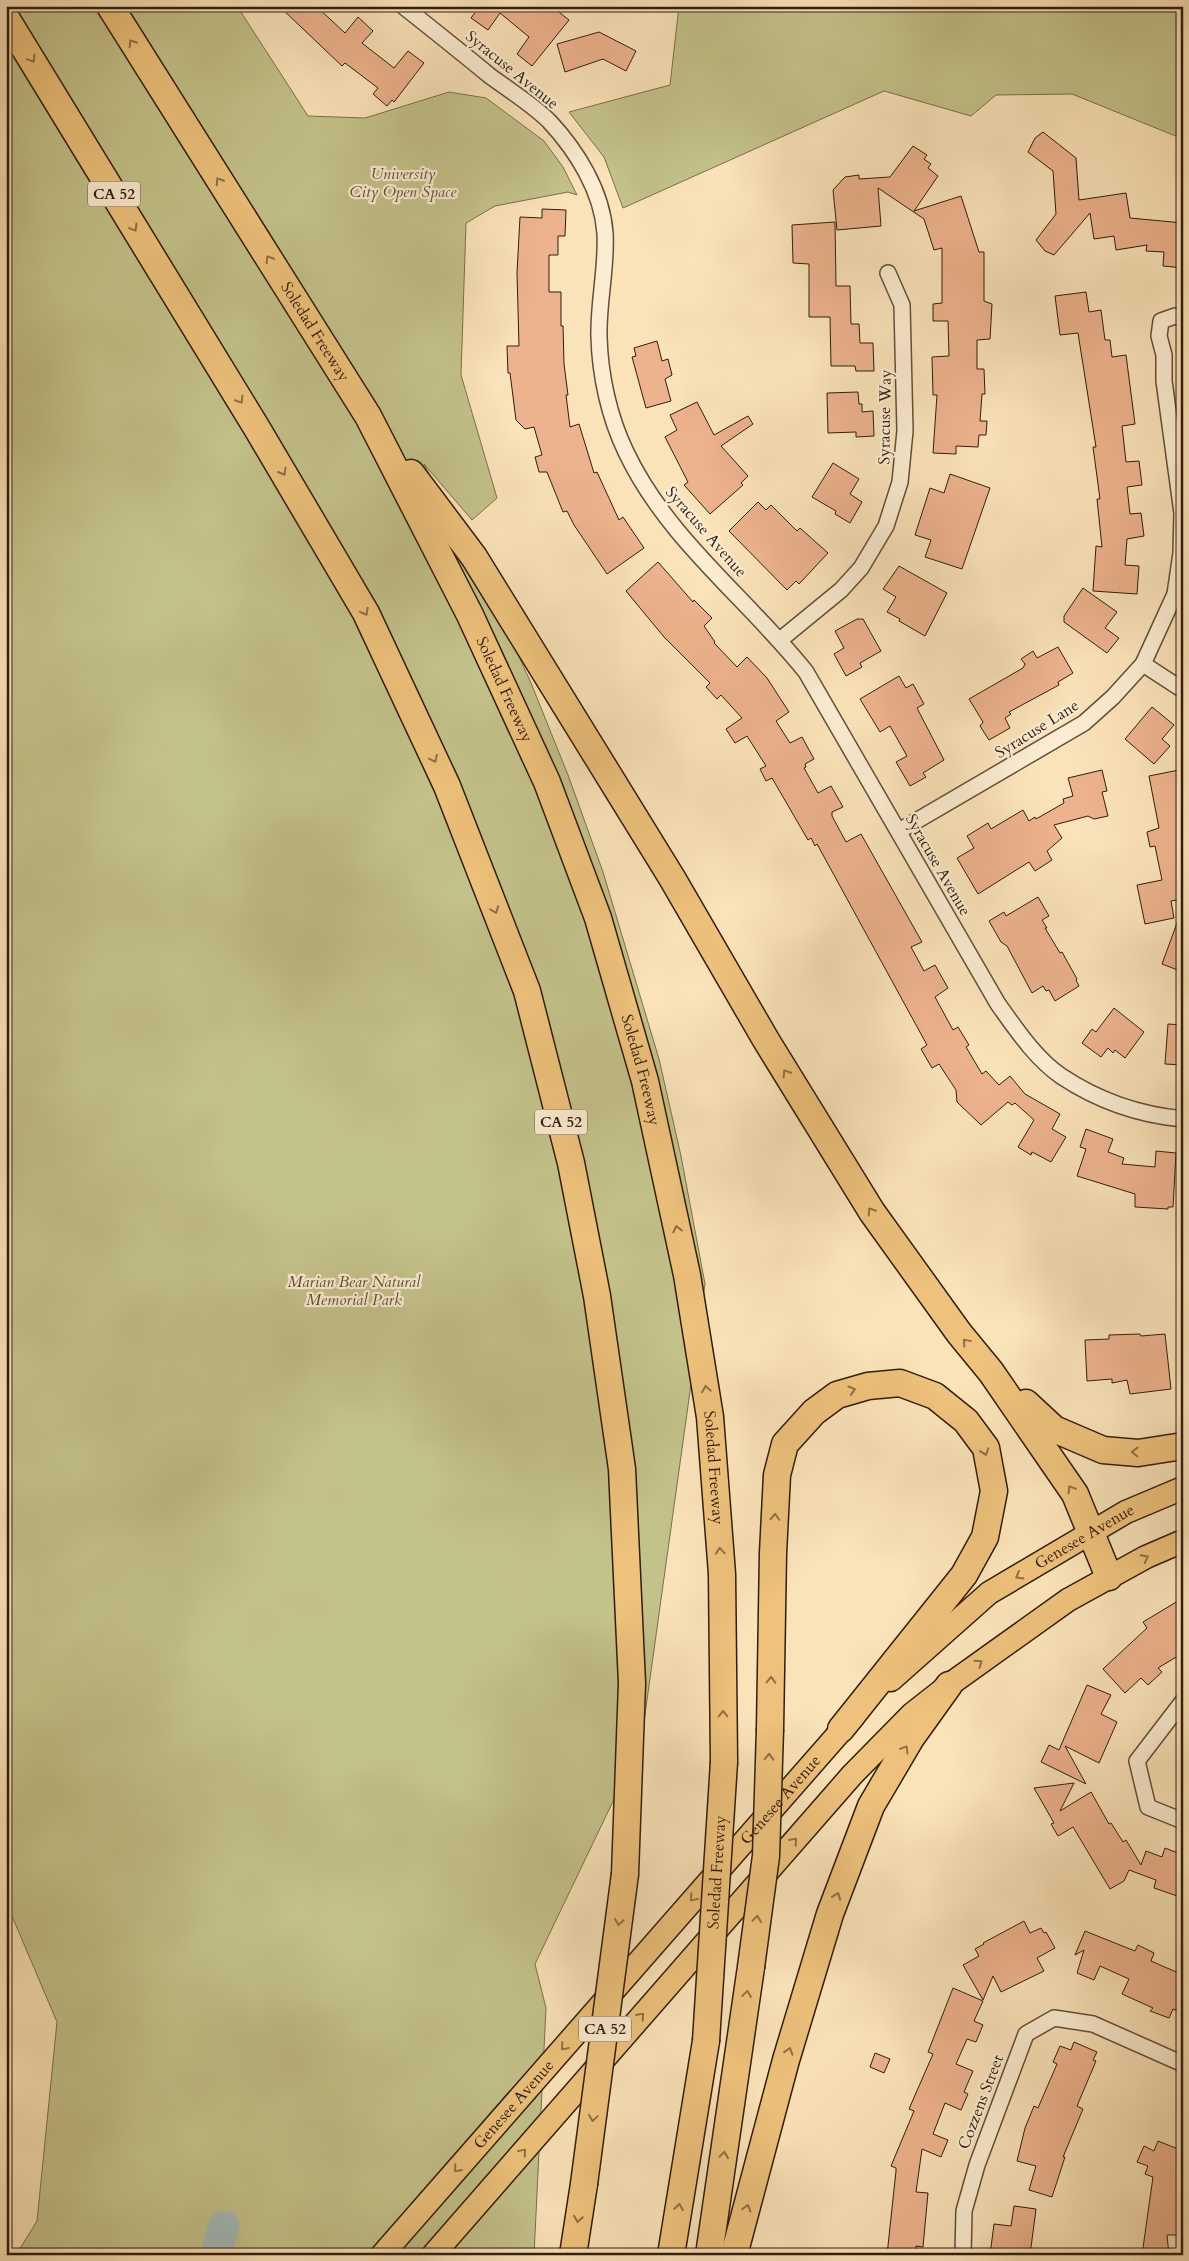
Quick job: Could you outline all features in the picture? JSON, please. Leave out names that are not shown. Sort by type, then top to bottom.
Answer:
[{"type":"highway","name":"Soledad Freeway","points":[[110,6],[368,416],[470,615],[548,782],[598,918],[645,1081],[687,1275],[710,1417],[722,1574],[724,1762],[706,2041],[671,2255]]},
{"type":"highway","name":"CA 52","points":[[6,18],[258,430],[366,613],[447,786],[527,991],[571,1163],[597,1296],[622,1469],[632,1682],[625,1874],[573,2255]]},
{"type":"highway","points":[[368,416],[474,557],[672,878],[766,1040],[872,1212],[959,1333],[991,1372],[1075,1494],[1109,1578]]},
{"type":"highway","points":[[991,1372],[1054,1429],[1103,1450],[1138,1453],[1183,1446]]},
{"type":"highway","points":[[709,2255],[766,1856],[777,1475],[785,1444],[814,1412],[837,1395],[868,1386],[900,1383],[935,1396],[966,1421],[986,1448],[994,1491],[986,1537],[964,1575],[841,1729]]},
{"type":"highway","points":[[734,2255],[786,2060],[830,1914],[871,1806],[911,1738],[949,1685]]},
{"type":"main road","name":"Genesee Avenue","points":[[382,2255],[841,1729],[902,1670],[989,1593],[1126,1512],[1183,1488]]},
{"type":"main road","points":[[433,2255],[852,1775],[912,1714],[949,1685],[1068,1600],[1146,1556],[1183,1541]]},
{"type":"street","name":"Syracuse Avenue","points":[[403,6],[548,120],[570,146],[588,176],[598,196],[605,233],[599,337],[607,401],[626,452],[655,504],[691,546],[780,640],[806,672],[998,1004],[1024,1040],[1060,1075],[1096,1095],[1129,1109],[1183,1119]]},
{"type":"street","name":"Syracuse Way","points":[[780,640],[841,590],[861,568],[886,526],[900,482],[905,431],[902,304],[888,273]]},
{"type":"street","name":"Syracuse Lane","points":[[899,832],[1084,723],[1113,697],[1143,664],[1175,594],[1181,553],[1182,513],[1164,381],[1164,355],[1159,336],[1161,321],[1175,316],[1183,318]]},
{"type":"street","points":[[1143,664],[1183,690]]},
{"type":"street","points":[[1183,1701],[1137,1761],[1148,1807],[1183,1821]]},
{"type":"street","name":"Cozzens Street","points":[[963,2255],[964,2211],[977,2165],[1026,2034],[1054,2018],[1094,2024],[1183,2064]]},
{"type":"green space","name":"Marian Bear Natural Memorial Park","points":[[6,6],[237,6],[308,116],[365,118],[449,92],[486,98],[544,141],[563,167],[577,195],[568,192],[495,206],[466,223],[461,375],[497,498],[472,520],[424,464],[490,593],[531,683],[568,775],[603,872],[659,1059],[681,1156],[705,1284],[641,1743],[535,1964],[546,2008],[534,2255],[16,2255],[37,2221],[57,2022],[6,1902]]},
{"type":"green space","points":[[679,6],[1183,6],[1183,139],[1072,94],[996,95],[971,116],[884,91],[623,208],[604,157],[569,112],[670,85]]},
{"type":"building","points":[[279,6],[316,6],[345,33],[358,17],[373,31],[362,43],[394,68],[408,51],[424,63],[394,102],[392,100],[387,106],[373,94],[378,88],[345,63],[342,66]]},
{"type":"building","points":[[480,6],[551,6],[569,20],[532,66],[517,54],[529,37],[500,13],[488,30],[471,18]]},
{"type":"building","points":[[599,32],[636,51],[626,71],[603,59],[565,72],[557,44]]},
{"type":"building","points":[[1043,132],[1076,158],[1079,200],[1126,193],[1130,218],[1183,223],[1183,268],[1163,266],[1164,252],[1146,251],[1147,245],[1116,250],[1114,236],[1094,239],[1090,213],[1054,255],[1045,251],[1036,240],[1056,214],[1053,171],[1028,152],[1035,138]]},
{"type":"building","points":[[913,146],[927,155],[924,159],[931,164],[928,168],[938,176],[914,211],[961,196],[979,252],[984,252],[984,301],[992,304],[990,339],[977,340],[977,369],[984,369],[985,394],[982,394],[980,421],[987,421],[986,435],[979,435],[978,447],[956,446],[956,454],[933,453],[937,395],[933,395],[932,357],[949,356],[948,321],[933,321],[933,304],[942,303],[942,248],[934,250],[924,219],[878,188],[881,226],[837,230],[833,190],[845,177],[859,175],[859,179],[890,177]]},
{"type":"building","points":[[542,209],[566,210],[565,236],[558,236],[558,255],[549,255],[549,292],[561,292],[561,326],[563,326],[564,364],[568,395],[566,395],[570,427],[579,424],[594,473],[597,472],[619,520],[623,517],[644,548],[607,574],[574,525],[567,511],[563,512],[547,472],[539,472],[535,457],[542,455],[534,427],[525,429],[516,420],[510,373],[508,373],[507,346],[519,346],[517,273],[520,217],[542,218]]},
{"type":"building","points":[[835,222],[836,286],[850,286],[851,324],[859,324],[860,343],[873,343],[874,371],[856,371],[855,366],[831,366],[830,317],[809,317],[809,264],[793,263],[792,225]]},
{"type":"building","points":[[1086,292],[1089,312],[1101,310],[1105,340],[1110,340],[1112,357],[1126,355],[1135,424],[1122,426],[1126,462],[1139,461],[1142,485],[1127,487],[1130,514],[1141,513],[1144,536],[1127,539],[1125,565],[1139,566],[1137,594],[1093,591],[1096,546],[1102,547],[1097,499],[1100,499],[1093,447],[1096,447],[1078,333],[1060,335],[1055,296]]},
{"type":"building","points":[[657,341],[662,361],[668,359],[672,375],[665,379],[671,401],[646,408],[632,357],[636,356],[634,348]]},
{"type":"building","points":[[858,392],[859,404],[862,404],[862,412],[873,411],[874,436],[856,437],[856,432],[828,433],[827,393]]},
{"type":"building","points":[[697,402],[714,435],[748,416],[753,424],[721,446],[748,476],[741,483],[743,485],[710,514],[684,485],[688,482],[665,437],[677,430],[670,415]]},
{"type":"building","points":[[833,463],[859,479],[850,494],[862,502],[850,523],[835,514],[836,511],[812,497]]},
{"type":"building","points":[[950,474],[990,488],[962,569],[925,557],[931,540],[915,535],[930,488],[944,493]]},
{"type":"building","points":[[758,502],[766,510],[771,505],[797,531],[800,528],[828,553],[799,584],[796,581],[787,590],[729,531]]},
{"type":"building","points":[[658,562],[693,602],[694,600],[712,618],[704,626],[714,643],[737,667],[747,657],[767,678],[789,712],[776,721],[790,743],[802,737],[814,759],[805,764],[806,767],[804,768],[818,793],[831,786],[843,807],[832,812],[832,816],[846,842],[861,834],[922,942],[911,947],[924,971],[935,965],[948,988],[935,997],[953,1030],[958,1027],[969,1045],[966,1047],[982,1074],[986,1071],[999,1085],[1010,1076],[1025,1094],[1060,1114],[1052,1129],[1066,1137],[1051,1162],[1032,1152],[1031,1155],[1018,1147],[1034,1120],[1015,1103],[1012,1105],[1008,1102],[981,1125],[957,1102],[956,1090],[939,1064],[932,1068],[921,1049],[927,1045],[817,844],[815,846],[811,838],[808,840],[772,778],[766,781],[760,769],[766,766],[747,736],[735,743],[726,729],[742,718],[721,695],[717,699],[706,687],[710,683],[664,637],[626,591]]},
{"type":"building","points":[[899,566],[947,593],[925,636],[887,612],[896,597],[883,589]]},
{"type":"building","points":[[1083,588],[1117,612],[1105,628],[1119,638],[1107,653],[1064,622],[1064,616]]},
{"type":"building","points":[[857,619],[863,619],[881,651],[860,663],[862,667],[846,676],[834,654],[844,648],[835,631]]},
{"type":"building","points":[[1058,647],[1073,673],[1058,682],[1059,685],[1009,712],[1011,714],[1005,718],[1010,728],[989,740],[980,726],[983,722],[969,699],[1023,668],[1025,664],[1021,659],[1033,651],[1037,658]]},
{"type":"building","points":[[899,676],[906,688],[913,684],[924,704],[917,708],[944,760],[923,773],[926,777],[910,786],[896,762],[907,756],[890,726],[880,732],[860,699]]},
{"type":"building","points":[[1152,707],[1174,725],[1162,739],[1170,746],[1154,764],[1125,739]]},
{"type":"building","points":[[1102,770],[1107,791],[1102,792],[1108,816],[1094,819],[1088,816],[1054,825],[1062,838],[1047,851],[1052,860],[1035,871],[1029,862],[978,894],[957,858],[974,848],[967,836],[988,823],[991,829],[1023,810],[1029,821],[1035,817],[1036,819],[1064,803],[1063,799],[1073,796],[1068,778]]},
{"type":"building","points":[[1179,770],[1182,785],[1179,785],[1183,804],[1183,862],[1178,863],[1183,899],[1171,901],[1174,918],[1145,924],[1137,885],[1162,880],[1155,846],[1150,847],[1147,832],[1159,828],[1149,776]]},
{"type":"building","points":[[1038,897],[1049,916],[1042,920],[1047,928],[1045,928],[1060,953],[1062,952],[1079,986],[1055,1001],[1049,990],[1046,991],[1043,986],[1032,993],[1007,946],[1001,942],[989,921],[1004,912],[1006,916]]},
{"type":"building","points":[[1181,912],[1183,913],[1183,972],[1162,964]]},
{"type":"building","points":[[1114,1008],[1144,1032],[1125,1058],[1115,1050],[1113,1053],[1108,1048],[1101,1057],[1082,1043],[1092,1029],[1096,1032]]},
{"type":"building","points":[[1168,1024],[1183,1025],[1183,1065],[1165,1064]]},
{"type":"building","points":[[1086,1129],[1113,1139],[1108,1152],[1124,1158],[1122,1164],[1155,1167],[1156,1151],[1176,1153],[1173,1207],[1168,1207],[1168,1209],[1135,1207],[1135,1194],[1077,1176],[1086,1149],[1080,1147]]},
{"type":"building","points":[[1140,1334],[1141,1336],[1165,1334],[1171,1389],[1130,1394],[1127,1380],[1112,1383],[1112,1379],[1087,1381],[1085,1340],[1109,1339],[1109,1335]]},
{"type":"building","points":[[1178,1601],[1183,1608],[1183,1653],[1158,1668],[1162,1672],[1148,1685],[1141,1678],[1125,1693],[1103,1669],[1147,1628],[1143,1622]]},
{"type":"building","points":[[1087,1685],[1111,1695],[1101,1714],[1117,1722],[1099,1763],[1065,1746],[1086,1784],[1041,1762],[1049,1745],[1059,1750]]},
{"type":"building","points":[[1074,1783],[1060,1811],[1091,1792],[1109,1824],[1111,1823],[1123,1842],[1126,1840],[1141,1865],[1146,1851],[1162,1857],[1165,1848],[1183,1855],[1183,1898],[1154,1888],[1156,1880],[1129,1870],[1124,1881],[1110,1889],[1073,1827],[1058,1836],[1051,1824],[1054,1823],[1034,1788]]},
{"type":"building","points":[[1024,1921],[1030,1933],[1041,1928],[1044,1933],[1046,1932],[1055,1948],[1037,1958],[1044,1971],[1001,1992],[993,1976],[983,2000],[963,1965],[979,1956],[975,1949],[983,1943]]},
{"type":"building","points":[[1085,1931],[1135,1951],[1138,1945],[1154,1953],[1151,1961],[1183,1975],[1183,2013],[1173,2009],[1169,2018],[1150,2011],[1153,2008],[1122,1994],[1129,1979],[1100,1966],[1094,1980],[1077,1973],[1084,1950],[1075,1955]]},
{"type":"building","points":[[953,1988],[983,2001],[974,2021],[983,2025],[976,2042],[967,2039],[956,2064],[973,2071],[964,2092],[968,2094],[961,2110],[945,2103],[933,2134],[948,2140],[941,2157],[922,2149],[916,2192],[928,2193],[923,2247],[916,2246],[916,2250],[907,2249],[906,2255],[887,2255],[896,2171],[896,2168],[891,2166],[914,2111],[909,2109],[933,2054],[928,2052]]},
{"type":"building","points":[[1074,2042],[1097,2052],[1093,2060],[1096,2061],[1077,2106],[1083,2109],[1063,2157],[1065,2157],[1052,2197],[1029,2190],[1036,2166],[1017,2161],[1025,2128],[1034,2106],[1038,2108],[1057,2064],[1053,2062],[1060,2046],[1071,2050]]},
{"type":"building","points":[[875,2053],[890,2059],[884,2073],[870,2067]]},
{"type":"building","points":[[1158,2141],[1183,2151],[1183,2213],[1180,2235],[1167,2235],[1169,2255],[1142,2255],[1153,2177],[1145,2174],[1148,2166],[1137,2162],[1144,2146],[1154,2151]]},
{"type":"building","points":[[1014,2206],[1036,2209],[1030,2255],[990,2255],[994,2224],[1011,2226]]},
{"type":"waterway","points":[[216,2255],[224,2226]]},
{"type":"park label","name":"University City Open Space","points":[[403,183]]}]
